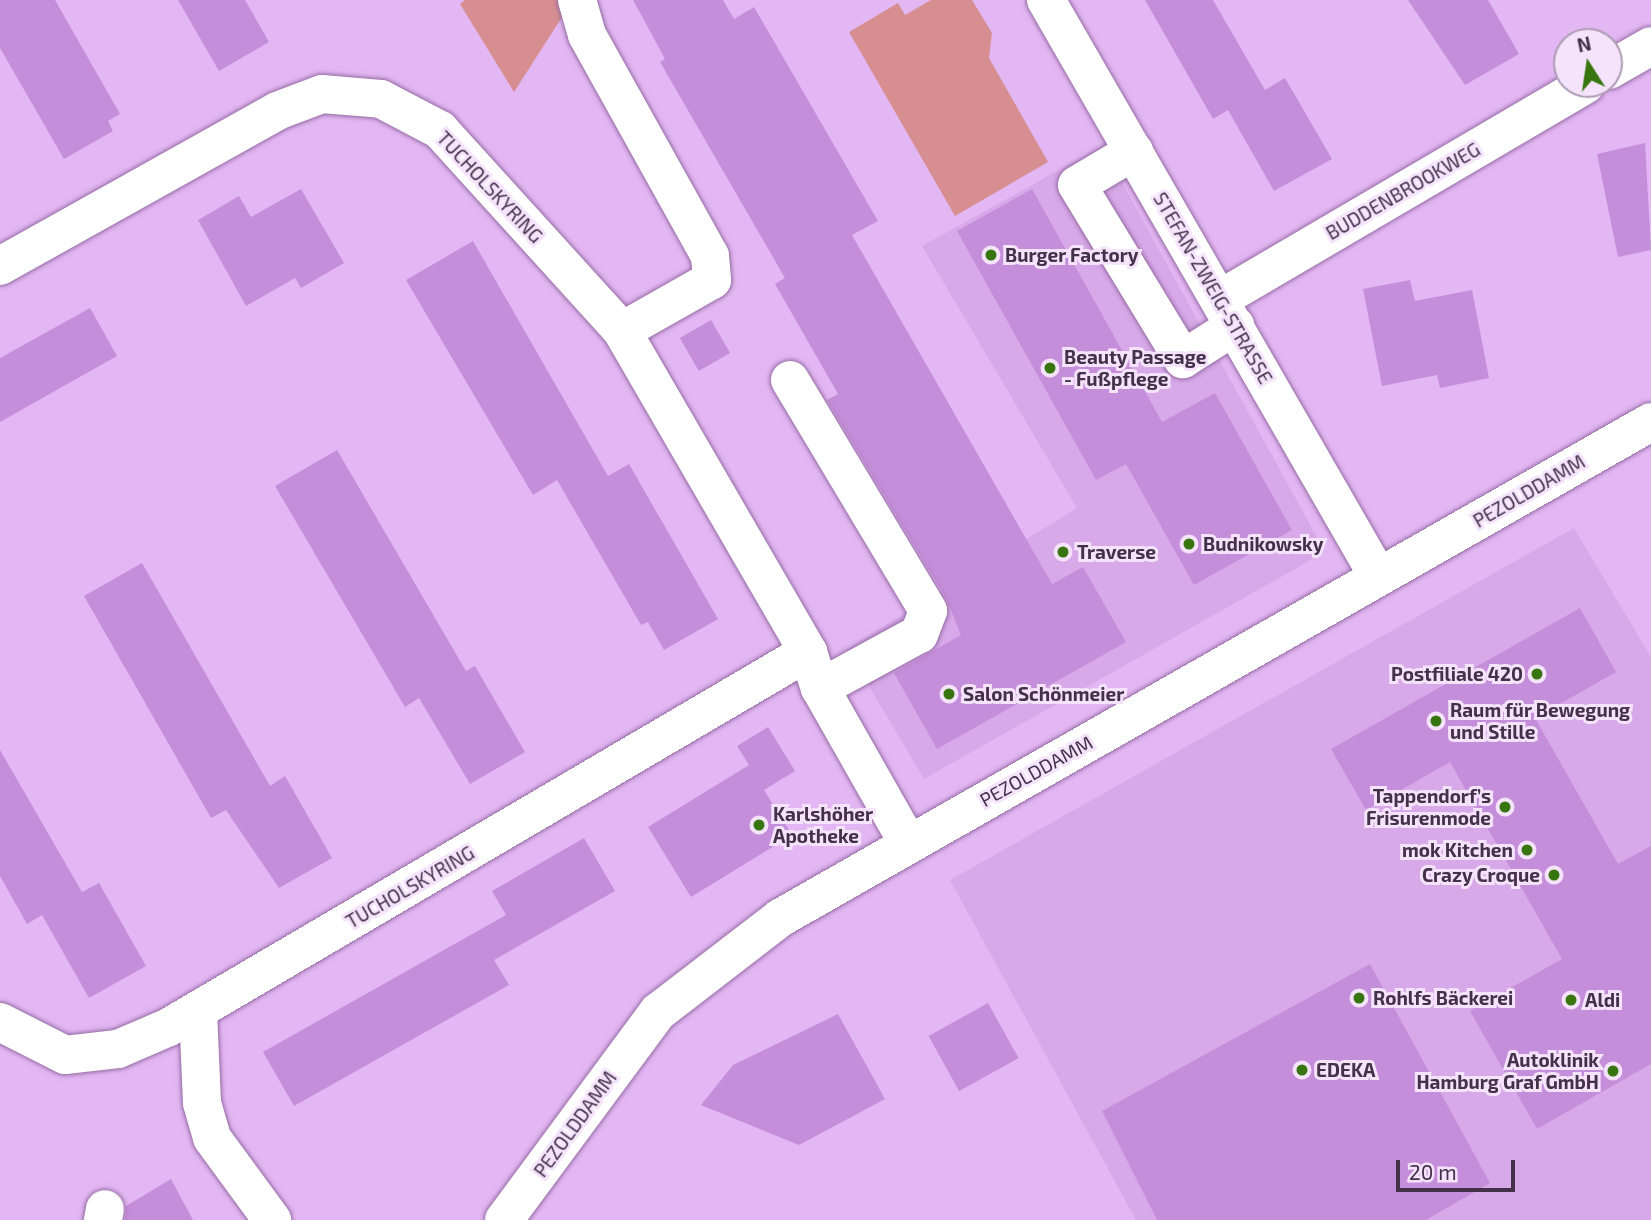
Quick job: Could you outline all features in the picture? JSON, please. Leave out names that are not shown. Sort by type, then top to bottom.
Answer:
[{"type":"street","points":[[577,0],[586,35],[710,256],[712,280],[622,331]]},
{"type":"street","name":"STEFAN-ZWEIG-STRASSE","points":[[1046,0],[1378,576]]},
{"type":"street","points":[[1623,62],[1651,46]]},
{"type":"street","name":"TUCHOLSKYRING","points":[[0,266],[277,111],[322,94],[380,99],[440,130],[622,331],[808,652],[820,688],[907,841]]},
{"type":"street","name":"BUDDENBROOKWEG","points":[[1133,151],[1077,185],[1183,359],[1228,312],[1564,98]]},
{"type":"street","points":[[790,380],[928,611],[919,634],[820,688]]},
{"type":"street","name":"PEZOLDDAMM","points":[[504,1220],[658,1012],[780,918],[907,841],[1651,422]]},
{"type":"street","name":"TUCHOLSKYRING","points":[[0,1022],[65,1055],[118,1049],[198,1011],[808,652]]},
{"type":"street","points":[[198,1011],[202,1103],[212,1138],[272,1220]]},
{"type":"shaded area","points":[[465,0],[573,0],[514,92],[460,4]]},
{"type":"shaded area","points":[[931,0],[972,0],[992,33],[989,58],[1048,162],[955,216],[849,32],[898,3],[905,15]]},
{"type":"shaded area","points":[[1102,146],[1325,552],[924,779],[847,649],[1077,508],[922,246]]},
{"type":"shaded area","points":[[1574,528],[1651,657],[1651,1220],[1136,1220],[950,880]]},
{"type":"building","points":[[0,0],[55,0],[120,114],[108,121],[113,131],[64,159],[0,48]]},
{"type":"building","points":[[178,0],[245,0],[269,42],[219,71]]},
{"type":"building","points":[[633,0],[723,0],[734,19],[754,7],[878,221],[852,235],[1052,584],[1083,567],[1126,642],[937,749],[894,673],[961,635],[947,600],[827,400],[838,394],[775,284],[785,278],[660,62],[665,59]]},
{"type":"building","points":[[1145,0],[1213,0],[1265,90],[1285,78],[1332,159],[1274,191],[1228,110],[1213,119]]},
{"type":"building","points":[[1408,0],[1488,0],[1519,54],[1465,85]]},
{"type":"building","points":[[1645,143],[1651,250],[1618,257],[1597,154]]},
{"type":"building","points":[[301,189],[344,263],[301,288],[295,278],[246,306],[198,220],[239,196],[251,217]]},
{"type":"building","points":[[1032,189],[1162,422],[1215,393],[1292,530],[1194,585],[1126,464],[1096,480],[957,231]]},
{"type":"building","points":[[473,241],[608,476],[629,464],[718,619],[664,650],[648,622],[641,625],[557,480],[533,495],[406,280]]},
{"type":"building","points":[[1410,280],[1415,301],[1472,290],[1489,378],[1440,388],[1437,375],[1382,386],[1363,289]]},
{"type":"building","points":[[90,308],[117,356],[0,422],[0,358]]},
{"type":"building","points":[[711,320],[730,353],[699,371],[680,338]]},
{"type":"building","points":[[337,450],[466,671],[475,666],[525,752],[470,784],[419,698],[405,707],[275,486]]},
{"type":"building","points":[[142,563],[270,786],[285,776],[332,858],[279,888],[226,810],[211,818],[84,596]]},
{"type":"building","points":[[1580,608],[1616,672],[1535,718],[1618,864],[1651,846],[1651,1064],[1537,1129],[1470,1011],[1562,959],[1450,762],[1366,810],[1331,749]]},
{"type":"building","points":[[768,727],[795,771],[764,790],[792,835],[691,897],[648,827],[749,765],[737,746]]},
{"type":"building","points":[[0,750],[82,892],[99,883],[146,966],[89,998],[42,915],[27,924],[0,876]]},
{"type":"building","points":[[584,838],[615,891],[494,960],[509,985],[294,1106],[263,1052],[506,915],[492,891]]},
{"type":"building","name":"EDEKA","points":[[1370,964],[1490,1183],[1426,1220],[1157,1220],[1102,1111]]},
{"type":"building","points":[[988,1003],[1019,1058],[959,1091],[929,1036]]},
{"type":"building","points":[[838,1014],[885,1099],[799,1145],[701,1105],[733,1065]]},
{"type":"building","points":[[171,1179],[193,1220],[125,1220],[126,1206]]},
{"type":"place","name":"Burger Factory","points":[[991,255]]},
{"type":"place","name":"Beauty Passage - Fußpflege","points":[[1050,368]]},
{"type":"place","name":"Budnikowsky","points":[[1189,544]]},
{"type":"place","name":"Traverse","points":[[1063,552]]},
{"type":"place","name":"Postfiliale 420","points":[[1537,674]]},
{"type":"place","name":"Salon Schönmeier","points":[[949,694]]},
{"type":"place","name":"Raum für Bewegung und Stille","points":[[1436,721]]},
{"type":"place","name":"Tappendorf’s Frisurenmode","points":[[1505,807]]},
{"type":"place","name":"Karlshöher Apotheke","points":[[759,825]]},
{"type":"place","name":"mok Kitchen","points":[[1527,850]]},
{"type":"place","name":"Crazy Croque","points":[[1554,875]]},
{"type":"place","name":"Rohlfs Bäckerei","points":[[1359,998]]},
{"type":"place","name":"Aldi","points":[[1571,1000]]},
{"type":"place","name":"EDEKA","points":[[1302,1070]]},
{"type":"place","name":"Autoklinik Hamburg Graf GmbH","points":[[1613,1071]]}]
